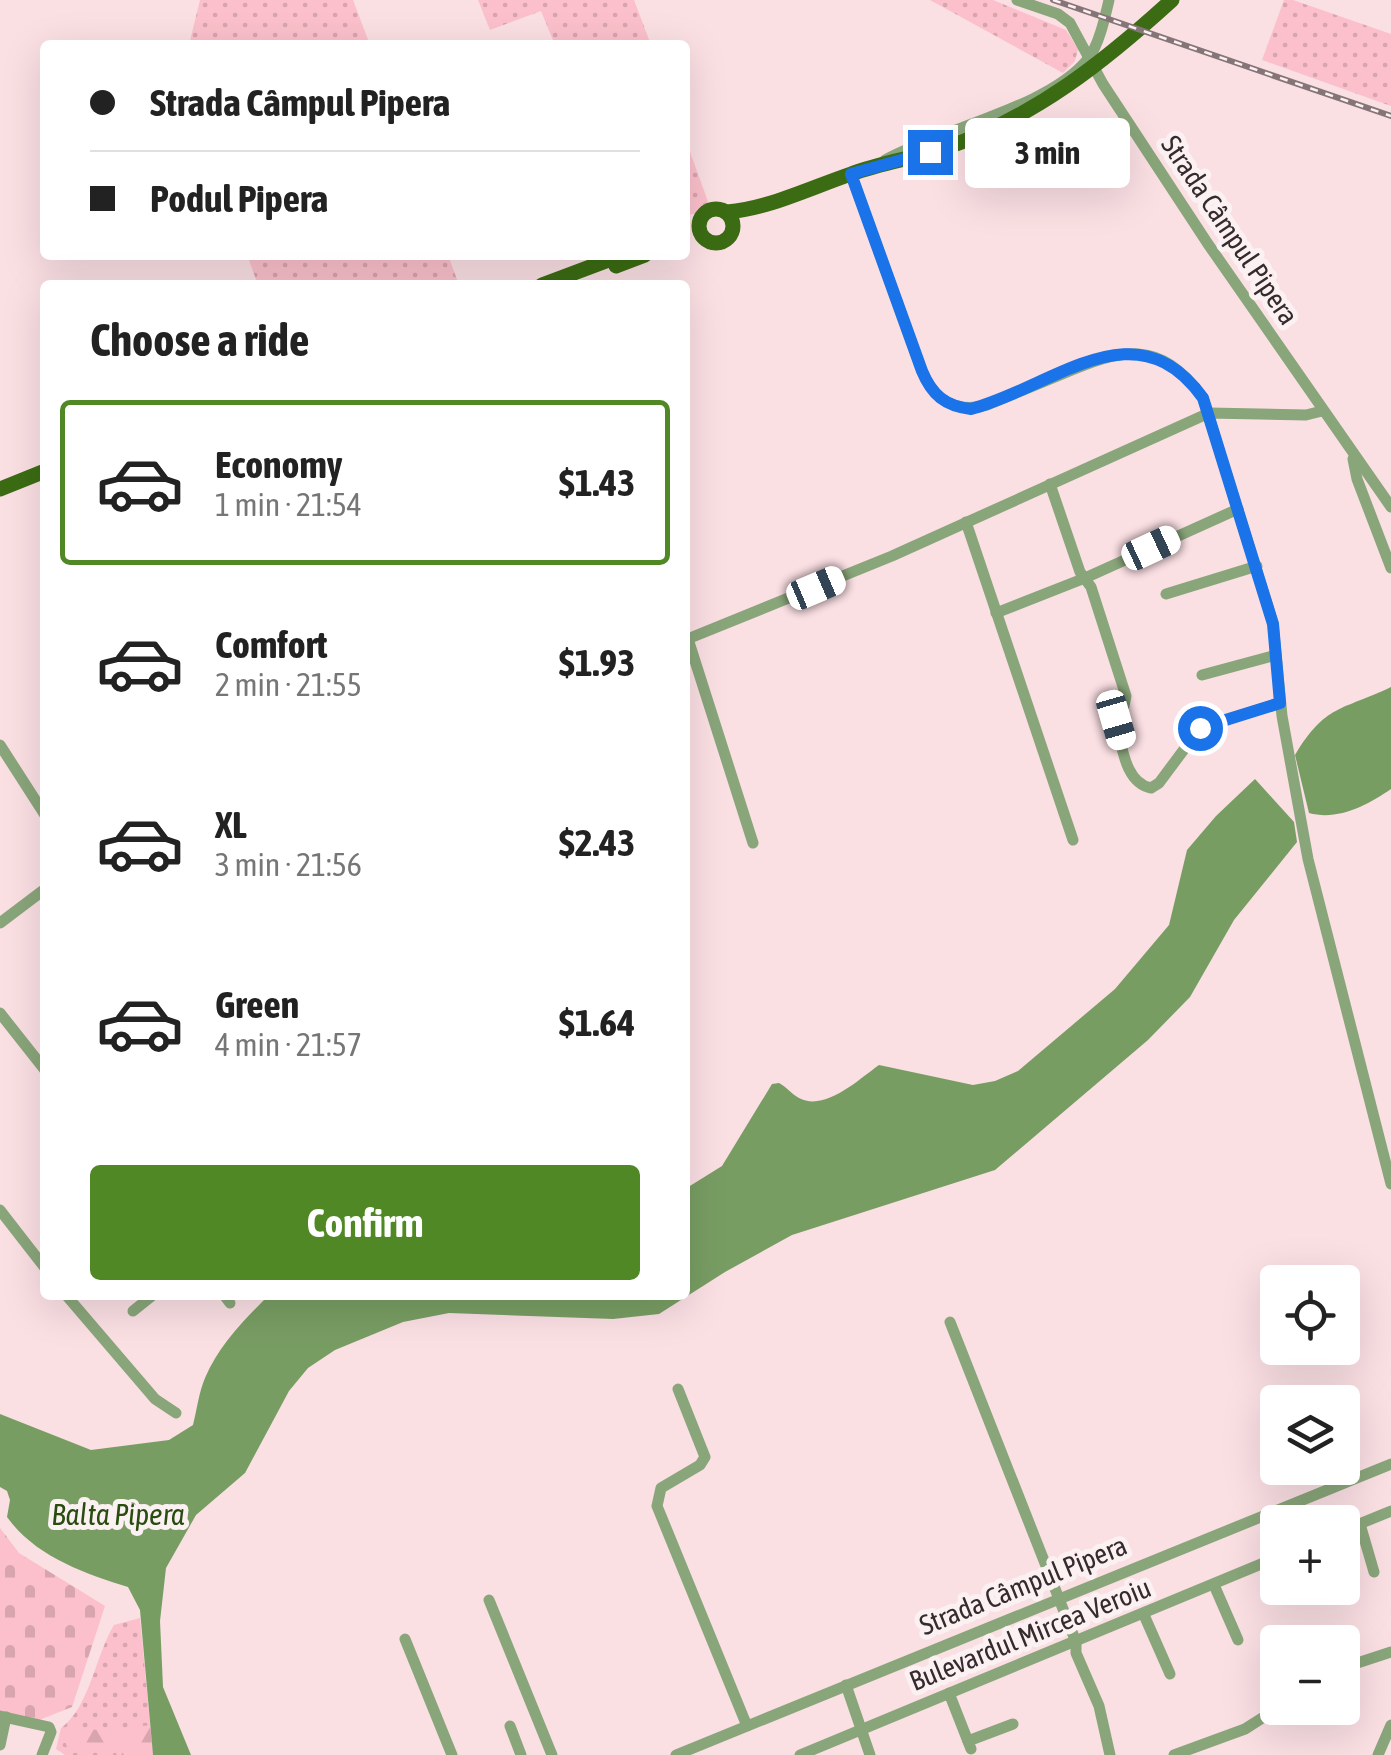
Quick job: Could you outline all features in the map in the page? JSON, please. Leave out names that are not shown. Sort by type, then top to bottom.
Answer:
[{"type":"main road","points":[[730,218],[874,166],[952,145],[1026,113],[1108,58],[1172,0]]},
{"type":"main road","points":[[690,240],[715,243],[732,234],[730,218],[718,208],[708,210],[692,227],[706,240]]},
{"type":"main road","points":[[555,280],[609,260]]},
{"type":"main road","points":[[579,280],[632,260]]},
{"type":"main road","points":[[0,489],[40,474]]},
{"type":"main road","points":[[0,498],[40,484]]},
{"type":"street","name":"Strada Câmpul Pipera","points":[[1018,0],[1065,18],[1075,28],[1089,58],[1208,244],[1391,507]]},
{"type":"street","points":[[874,166],[904,149],[1046,91],[1089,58],[1109,0]]},
{"type":"street","points":[[851,174],[922,371],[928,385],[946,403],[971,409],[1105,356],[1136,353],[1165,360],[1178,370],[1194,386],[1209,412],[1273,624],[1280,703],[1308,860],[1391,1184]]},
{"type":"street","points":[[690,638],[892,556],[1209,412],[1306,415],[1322,411]]},
{"type":"street","points":[[1352,454],[1357,479],[1391,568]]},
{"type":"street","points":[[1050,484],[1126,696],[1116,720],[1132,778],[1140,786],[1150,788],[1158,783],[1204,725],[1280,703]]},
{"type":"street","points":[[996,612],[1085,578],[1238,509]]},
{"type":"street","points":[[966,522],[1073,840]]},
{"type":"street","points":[[1166,594],[1258,566]]},
{"type":"street","points":[[690,652],[753,843]]},
{"type":"street","points":[[1202,675],[1276,655]]},
{"type":"street","points":[[0,746],[40,807]]},
{"type":"street","points":[[0,923],[40,893]]},
{"type":"street","points":[[0,1013],[40,1064]]},
{"type":"street","points":[[0,1210],[40,1262]]},
{"type":"street","points":[[70,1300],[155,1399],[176,1412]]},
{"type":"street","points":[[134,1310],[147,1300]]},
{"type":"street","points":[[950,1322],[1076,1642],[1076,1654],[1107,1732],[1110,1755]]},
{"type":"street","points":[[678,1388],[706,1457],[700,1466],[661,1488],[657,1506],[747,1726]]},
{"type":"street","name":"Strada Câmpul Pipera","points":[[1291,1505],[1391,1464]]},
{"type":"street","points":[[1374,1572],[1360,1524],[1391,1511]]},
{"type":"street","name":"Strada Câmpul Pipera","points":[[676,1755],[1260,1517]]},
{"type":"street","name":"Bulevardul Mircea Veroiu","points":[[800,1755],[1260,1566]]},
{"type":"street","points":[[1214,1585],[1238,1640]]},
{"type":"street","points":[[490,1600],[552,1755]]},
{"type":"street","points":[[1144,1615],[1170,1674]]},
{"type":"street","points":[[405,1639],[452,1755]]},
{"type":"street","points":[[1360,1662],[1391,1652]]},
{"type":"street","points":[[846,1686],[870,1755]]},
{"type":"street","points":[[949,1692],[970,1745],[1013,1724]]},
{"type":"street","points":[[0,1745],[3,1717],[49,1727],[51,1732],[42,1755]]},
{"type":"street","points":[[1174,1755],[1260,1719]]},
{"type":"street","points":[[510,1726],[521,1755]]},
{"type":"street","points":[[1378,1755],[1391,1726]]},
{"type":"green space","points":[[200,0],[353,0],[368,40],[190,40]]},
{"type":"green space","points":[[478,0],[634,0],[649,40],[553,40],[541,11],[490,30]]},
{"type":"green space","points":[[930,0],[993,0],[1066,30],[1078,49],[1075,61],[1063,73]]},
{"type":"green space","points":[[1284,0],[1391,34],[1391,106],[1262,60]]},
{"type":"green space","points":[[690,152],[710,207],[690,215]]},
{"type":"green space","points":[[249,260],[450,260],[457,280],[256,280]]},
{"type":"green space","points":[[0,1528],[19,1553],[105,1606],[72,1707],[34,1722],[0,1713]]},
{"type":"green space","points":[[140,1618],[153,1755],[65,1755],[56,1749],[61,1728],[86,1694],[107,1637],[114,1625]]},
{"type":"green space","points":[[150,1725],[153,1755],[117,1755],[113,1748],[68,1750],[64,1738],[68,1726],[105,1731]]},
{"type":"water","points":[[1391,687],[1391,789],[1342,813],[1309,813],[1295,755],[1306,738],[1336,711]]},
{"type":"water","name":"Balta Pipera","points":[[1255,779],[1294,822],[1297,842],[1234,920],[1190,997],[1148,1040],[995,1170],[792,1235],[690,1294],[690,1186],[722,1166],[772,1084],[779,1083],[799,1098],[820,1101],[841,1092],[879,1065],[973,1085],[1018,1071],[1115,989],[1169,925],[1187,850]]},
{"type":"water","name":"Balta Pipera","points":[[264,1300],[681,1300],[659,1314],[613,1319],[449,1313],[403,1322],[335,1350],[308,1368],[289,1391],[245,1473],[196,1515],[166,1568],[160,1621],[163,1687],[191,1755],[153,1755],[140,1610],[128,1587],[46,1553],[7,1517],[10,1500],[7,1491],[0,1487],[0,1414],[91,1450],[169,1440],[193,1425],[211,1366],[233,1333]]},
{"type":"railway","points":[[1053,0],[1391,116]]},
{"type":"route","points":[[930,152],[851,174],[922,371],[936,395],[957,408],[971,409],[1120,352],[1149,354],[1165,360],[1203,398],[1273,624],[1280,703],[1200,728]]}]
